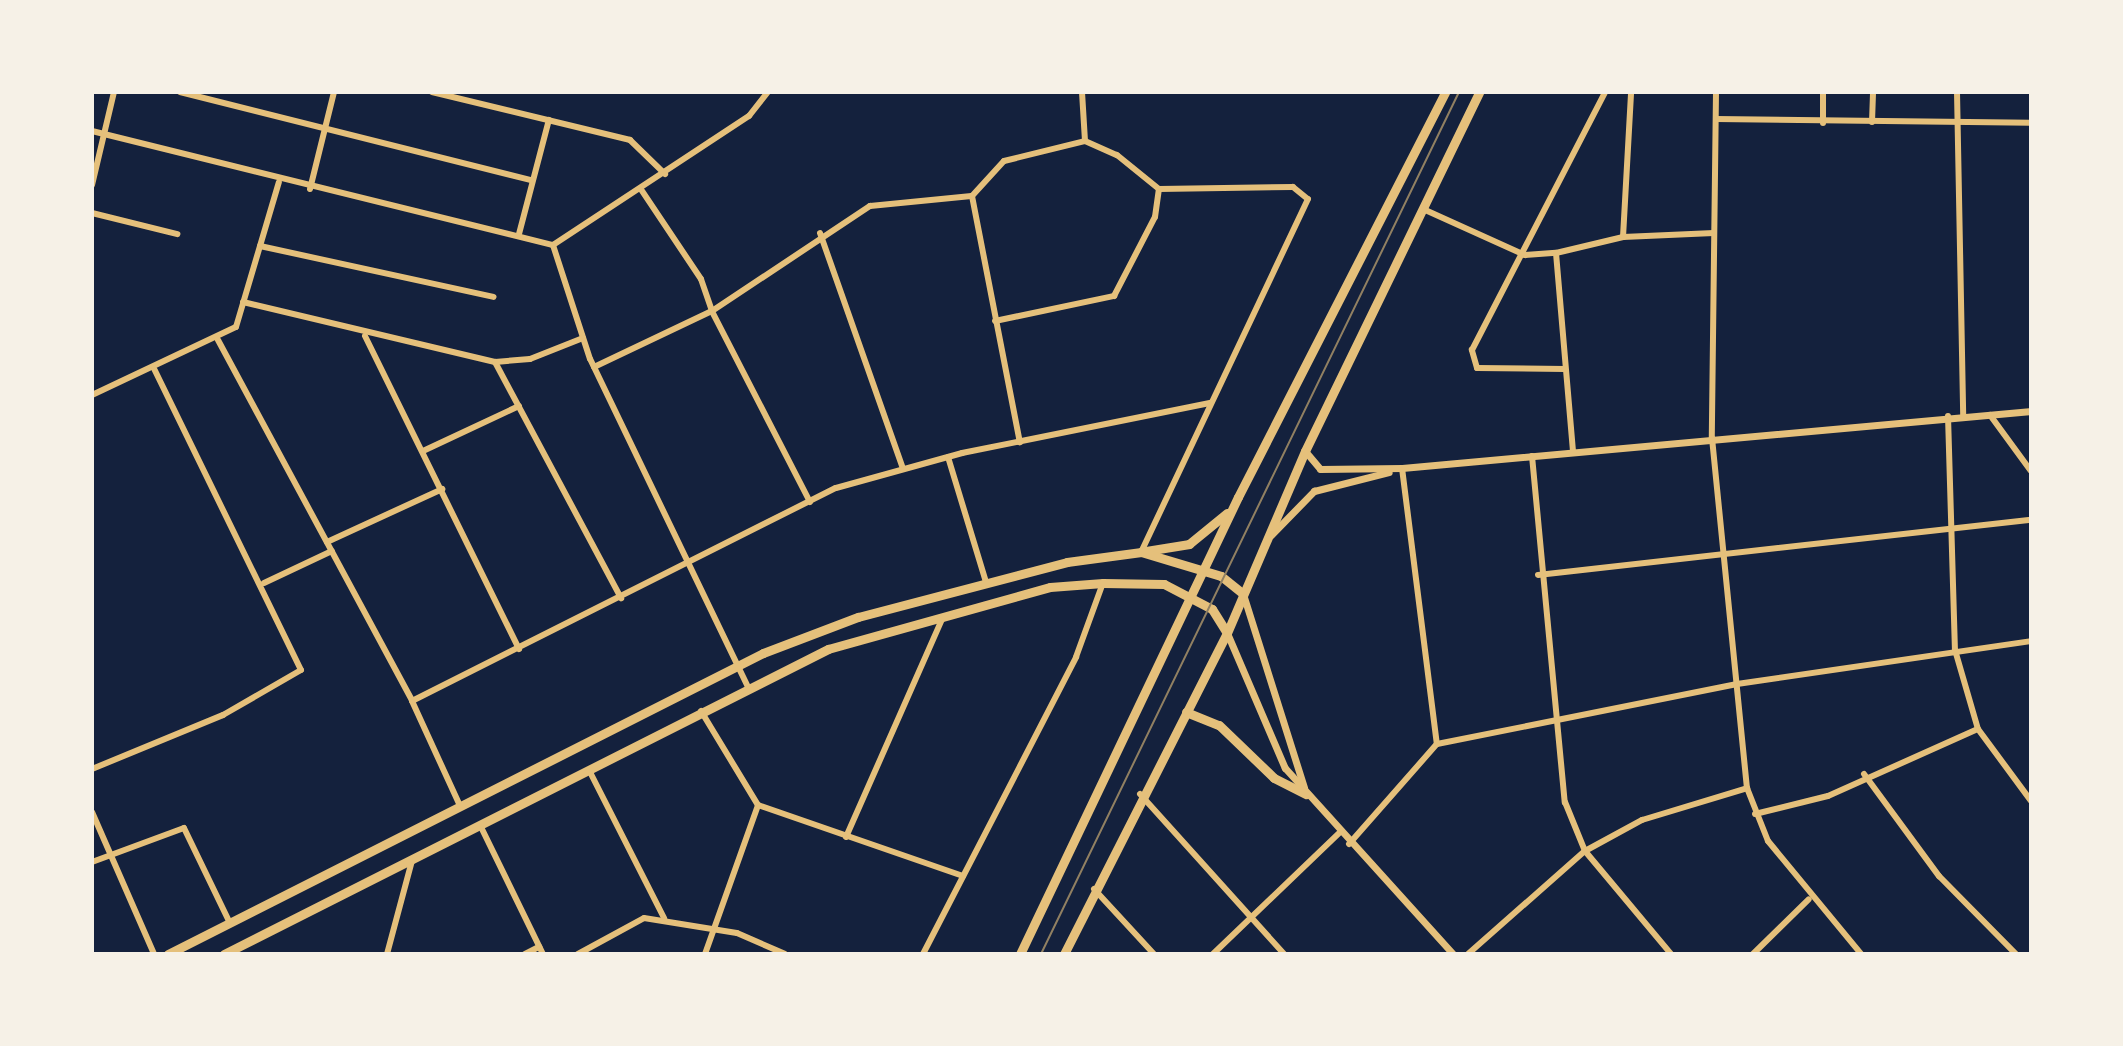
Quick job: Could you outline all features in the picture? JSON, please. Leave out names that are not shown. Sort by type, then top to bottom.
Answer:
[{"type":"main road","points":[[1020,954],[1238,497],[1445,92]]},
{"type":"main road","points":[[1064,954],[1140,794],[1227,633],[1305,451],[1479,92]]},
{"type":"main road","points":[[168,954],[739,668],[858,617],[986,582],[1141,552],[1205,536],[1238,497]]},
{"type":"main road","points":[[1141,552],[1204,569],[1243,594]]},
{"type":"main road","points":[[224,954],[242,950],[590,772],[701,711],[828,649],[1050,587],[1103,583],[1164,584],[1212,609],[1227,633]]},
{"type":"main road","points":[[1186,712],[1219,725],[1274,778],[1306,794]]},
{"type":"street","points":[[92,185],[114,92]]},
{"type":"street","points":[[180,92],[531,180]]},
{"type":"street","points":[[310,189],[334,92]]},
{"type":"street","points":[[432,92],[630,140],[665,174]]},
{"type":"street","points":[[92,131],[279,182],[519,234],[553,245],[642,191],[749,116],[768,92]]},
{"type":"street","points":[[1082,92],[1085,141]]},
{"type":"street","points":[[1565,369],[1477,368],[1472,362],[1605,92]]},
{"type":"street","points":[[1623,237],[1631,92]]},
{"type":"street","points":[[1716,92],[1712,438],[1747,788],[1755,814],[1809,899],[1861,954]]},
{"type":"street","points":[[1823,92],[1823,123]]},
{"type":"street","points":[[1872,122],[1873,92]]},
{"type":"street","points":[[1957,92],[1963,415]]},
{"type":"street","points":[[1716,119],[1823,123],[2031,123]]},
{"type":"street","points":[[519,234],[549,120]]},
{"type":"street","points":[[594,367],[712,311],[820,233],[870,206],[972,196],[1004,161],[1085,141],[1117,155],[1159,189],[1293,187],[1308,199],[1141,552]]},
{"type":"street","points":[[92,395],[155,370],[218,340],[236,327],[279,182]]},
{"type":"street","points":[[995,321],[1114,296],[1155,217],[1159,189]]},
{"type":"street","points":[[642,191],[701,279],[712,311],[810,502]]},
{"type":"street","points":[[972,196],[1020,442]]},
{"type":"street","points":[[1423,209],[1525,255],[1556,253],[1623,237],[1714,233]]},
{"type":"street","points":[[92,213],[177,234]]},
{"type":"street","points":[[820,233],[903,469]]},
{"type":"street","points":[[553,245],[594,367],[691,561],[748,687]]},
{"type":"street","points":[[260,246],[493,297]]},
{"type":"street","points":[[1556,253],[1573,452]]},
{"type":"street","points":[[243,302],[365,336],[495,362],[583,338]]},
{"type":"street","points":[[365,336],[519,649]]},
{"type":"street","points":[[218,340],[412,701],[460,806]]},
{"type":"street","points":[[495,362],[621,598]]},
{"type":"street","points":[[92,769],[223,715],[301,670],[264,583],[155,370]]},
{"type":"street","points":[[412,701],[810,502],[903,469],[948,457],[1211,403]]},
{"type":"street","points":[[423,451],[519,406]]},
{"type":"street","points":[[1305,451],[1320,469],[1402,468],[1948,416],[2031,411]]},
{"type":"street","points":[[1990,415],[2031,471]]},
{"type":"street","points":[[1948,416],[1955,650],[1978,729],[2031,801]]},
{"type":"street","points":[[1532,456],[1538,575],[1565,802],[1585,851],[1671,954]]},
{"type":"street","points":[[948,457],[986,582]]},
{"type":"street","points":[[1266,543],[1314,491],[1402,468]]},
{"type":"street","points":[[1402,468],[1437,744]]},
{"type":"street","points":[[327,542],[442,489]]},
{"type":"street","points":[[1538,575],[1951,533],[2031,520]]},
{"type":"street","points":[[264,583],[332,551]]},
{"type":"street","points":[[923,954],[1076,657],[1103,583]]},
{"type":"street","points":[[1243,594],[1306,794]]},
{"type":"street","points":[[846,837],[943,617]]},
{"type":"street","points":[[1227,633],[1285,768],[1339,833],[1453,954]]},
{"type":"street","points":[[1349,844],[1437,744],[1737,684],[2031,641]]},
{"type":"street","points":[[701,711],[758,805],[963,876]]},
{"type":"street","points":[[1755,814],[1828,796],[1864,774],[1978,729]]},
{"type":"street","points":[[590,772],[664,918]]},
{"type":"street","points":[[1864,774],[1939,876],[2016,954]]},
{"type":"street","points":[[1468,954],[1585,851],[1642,820],[1747,788]]},
{"type":"street","points":[[1140,794],[1284,954]]},
{"type":"street","points":[[705,954],[758,805]]},
{"type":"street","points":[[92,812],[154,954]]},
{"type":"street","points":[[481,827],[541,950],[525,954]]},
{"type":"street","points":[[92,862],[184,828],[230,923]]},
{"type":"street","points":[[1213,954],[1339,833]]},
{"type":"street","points":[[387,954],[412,861]]},
{"type":"street","points":[[1093,888],[1154,954]]},
{"type":"street","points":[[1753,954],[1809,899]]},
{"type":"street","points":[[578,954],[644,918],[664,918],[714,928],[785,954]]},
{"type":"tram line","points":[[1041,954],[1459,92]]}]
